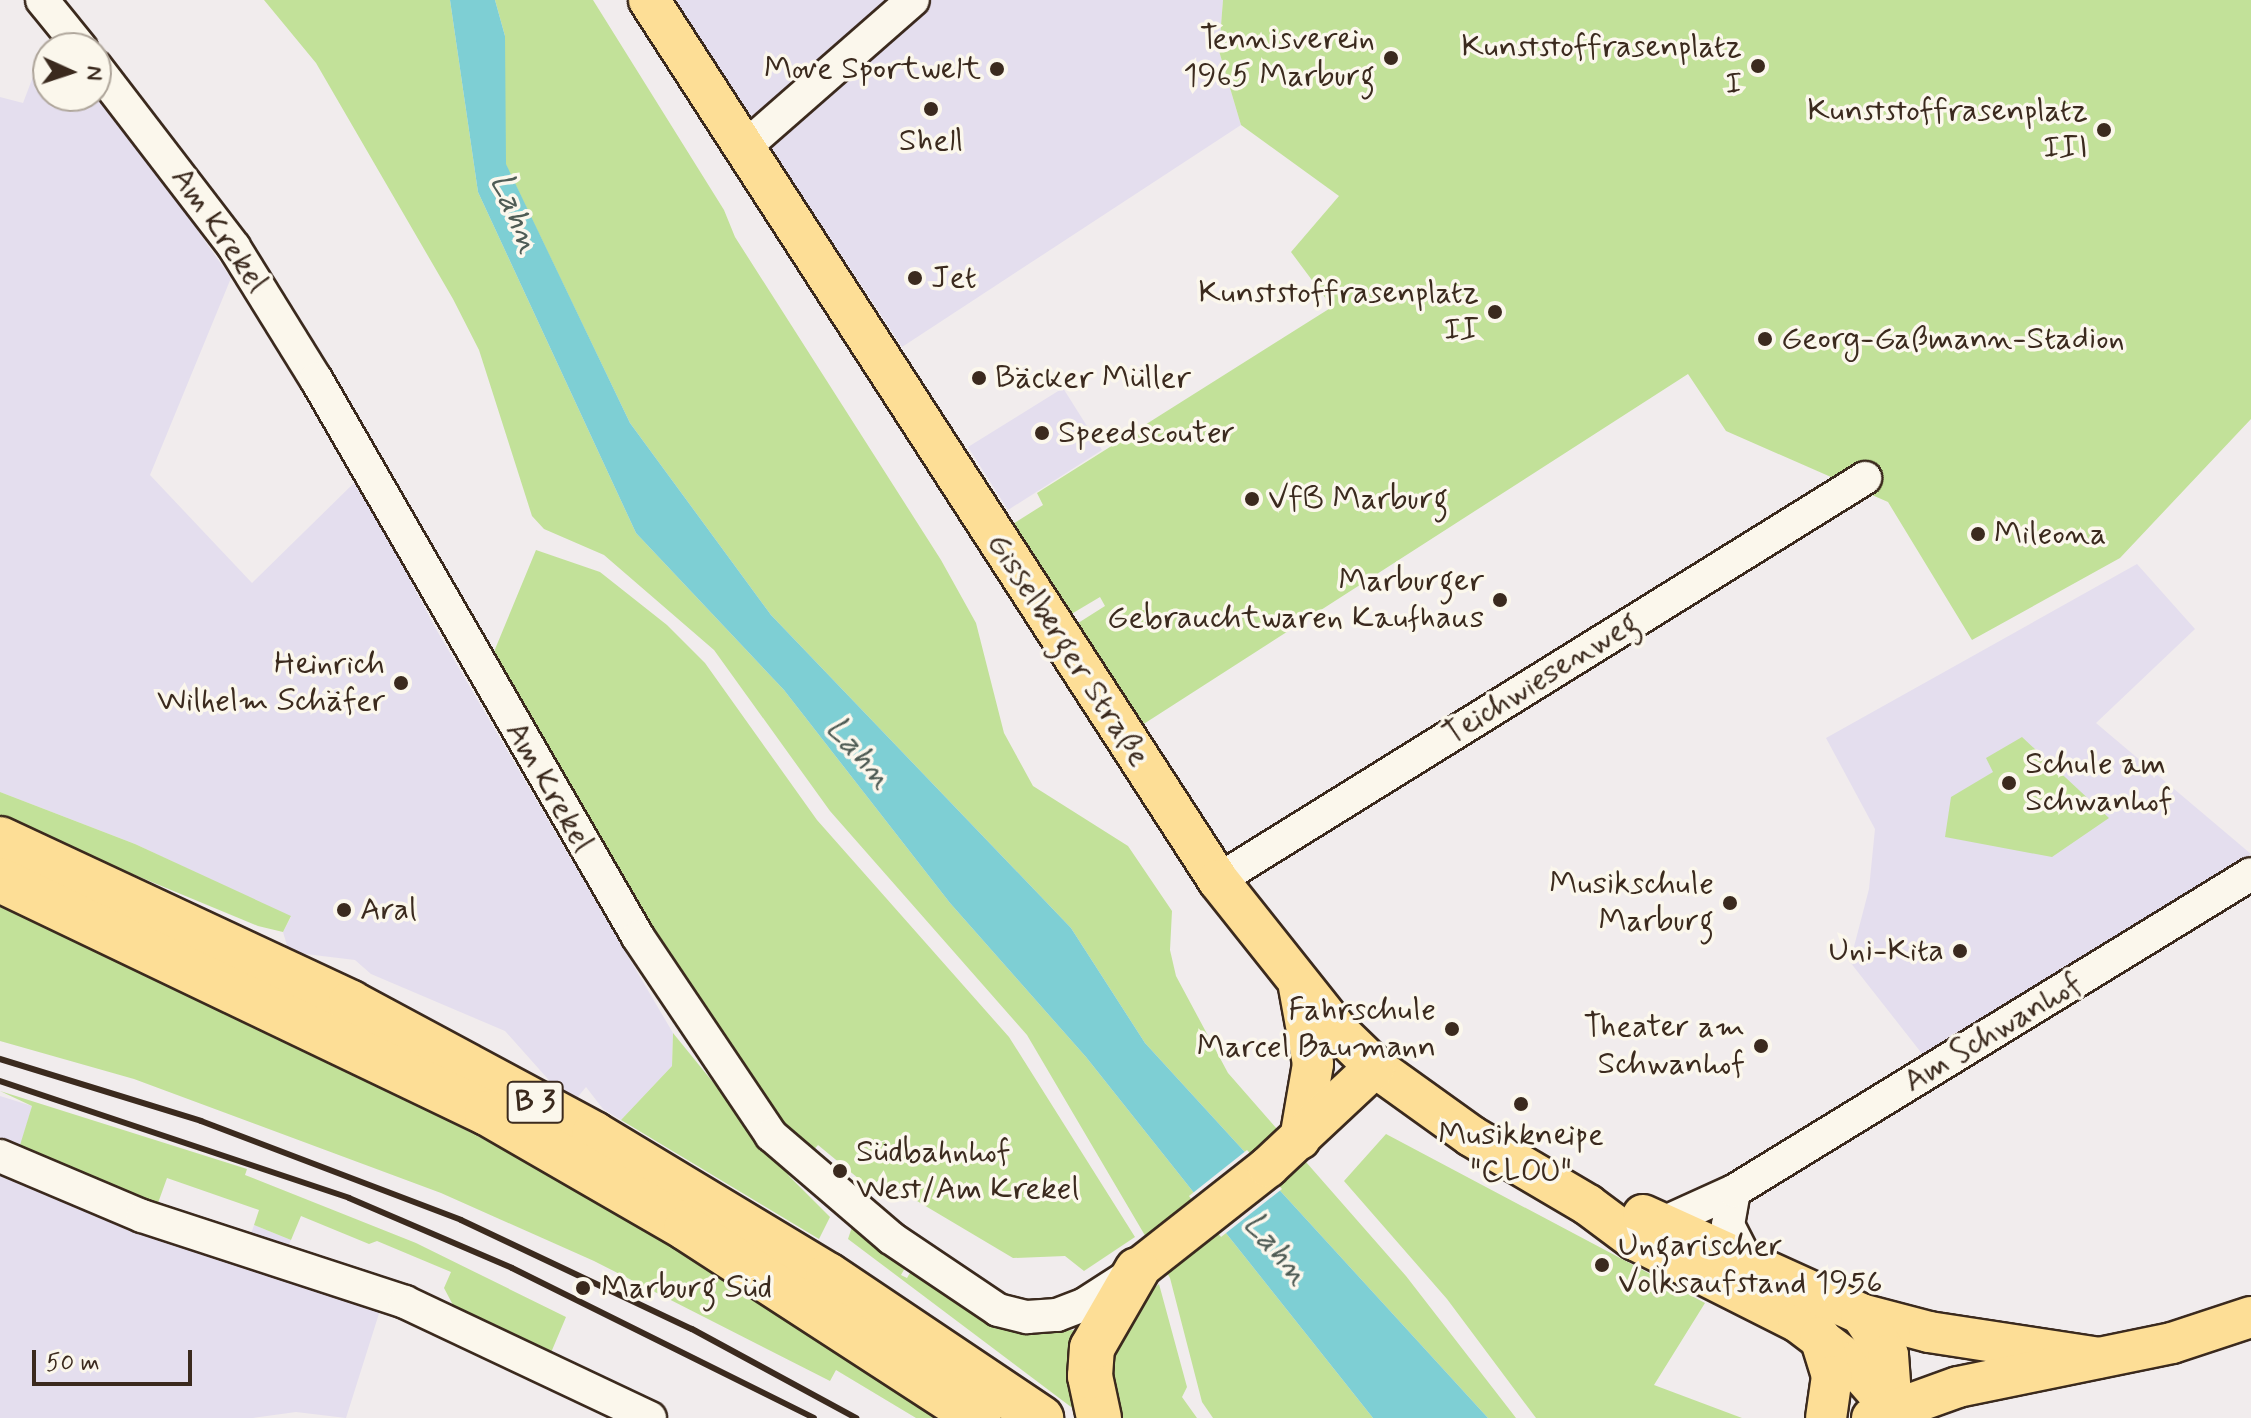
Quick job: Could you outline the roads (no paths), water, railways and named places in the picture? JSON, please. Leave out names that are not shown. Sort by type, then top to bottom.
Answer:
[{"type":"highway","name":"B 3","points":[[0,839],[351,1003],[594,1134],[828,1275],[1041,1418]]},
{"type":"highway","name":"B 3","points":[[0,880],[487,1113],[686,1228],[979,1418]]},
{"type":"highway","points":[[1099,1418],[1090,1361],[1101,1306],[1137,1270]]},
{"type":"main road","name":"Gisselberger Straße","points":[[649,0],[1218,880],[1298,983],[1375,1067],[1471,1136],[1588,1205],[1635,1240],[1773,1308],[1820,1337],[1852,1363],[1882,1414]]},
{"type":"main road","points":[[1298,983],[1313,1064],[1300,1139]]},
{"type":"main road","points":[[1137,1270],[1300,1139],[1375,1067]]},
{"type":"main road","name":"Gisselberger Straße","points":[[1588,1205],[1663,1223],[1861,1314],[1929,1332],[2098,1358]]},
{"type":"main road","points":[[1861,1314],[1888,1355],[1882,1414],[1989,1379],[2186,1340],[2251,1317]]},
{"type":"main road","points":[[1820,1337],[1832,1376],[1826,1418]]},
{"type":"street","points":[[42,0],[68,32]]},
{"type":"street","points":[[745,147],[913,0]]},
{"type":"street","name":"Am Krekel","points":[[112,88],[234,247],[316,379],[638,937],[771,1135],[881,1231],[998,1310],[1050,1316],[1101,1306]]},
{"type":"street","name":"Teichwiesenweg","points":[[1218,880],[1865,478]]},
{"type":"street","name":"Am Schwanhof","points":[[1663,1223],[1734,1191],[2251,874]]},
{"type":"street","points":[[0,1156],[142,1216],[405,1302],[548,1367],[650,1418]]},
{"type":"street","points":[[1734,1191],[1728,1225],[1748,1264]]},
{"type":"water","name":"Lahn","points":[[450,0],[495,0],[505,36],[506,164],[630,423],[771,615],[1071,928],[1145,1043],[1488,1418],[1373,1418],[1086,1057],[950,903],[784,690],[636,533],[478,192]]},
{"type":"railway","points":[[0,1059],[201,1121],[461,1220],[692,1329],[856,1418]]},
{"type":"railway","points":[[0,1081],[349,1198],[512,1268],[814,1418]]},
{"type":"place","name":"Tennisverein 1965 Marburg","points":[[1391,58]]},
{"type":"place","name":"Kunststoffrasenplatz I","points":[[1758,66]]},
{"type":"place","name":"Move Sportwelt","points":[[997,69]]},
{"type":"place","name":"Shell","points":[[931,109]]},
{"type":"place","name":"Kunststoffrasenplatz III","points":[[2104,130]]},
{"type":"place","name":"Jet","points":[[915,278]]},
{"type":"place","name":"Kunststoffrasenplatz II","points":[[1495,312]]},
{"type":"place","name":"Georg-Gaßmann-Stadion","points":[[1765,339]]},
{"type":"place","name":"Bäcker Müller","points":[[979,378]]},
{"type":"place","name":"Speedscouter","points":[[1042,433]]},
{"type":"place","name":"VfB Marburg","points":[[1252,499]]},
{"type":"place","name":"Mileona","points":[[1978,534]]},
{"type":"place","name":"Marburger Gebrauchtwaren Kaufhaus","points":[[1500,600]]},
{"type":"place","name":"Heinrich Wilhelm Schäfer","points":[[401,683]]},
{"type":"place","name":"Schule am Schwanhof","points":[[2009,783]]},
{"type":"place","name":"Musikschule Marburg","points":[[1730,903]]},
{"type":"place","name":"Aral","points":[[344,910]]},
{"type":"place","name":"Uni-Kita","points":[[1960,951]]},
{"type":"place","name":"Fahrschule Marcel Baumann","points":[[1452,1029]]},
{"type":"place","name":"Theater am Schwanhof","points":[[1761,1046]]},
{"type":"place","name":"Musikkneipe \"CLOU\"","points":[[1521,1104]]},
{"type":"place","name":"Südbahnhof West/Am Krekel","points":[[840,1171]]},
{"type":"place","name":"Ungarischer Volksaufstand 1956","points":[[1602,1265]]},
{"type":"place","name":"Marburg Süd","points":[[583,1288]]}]
